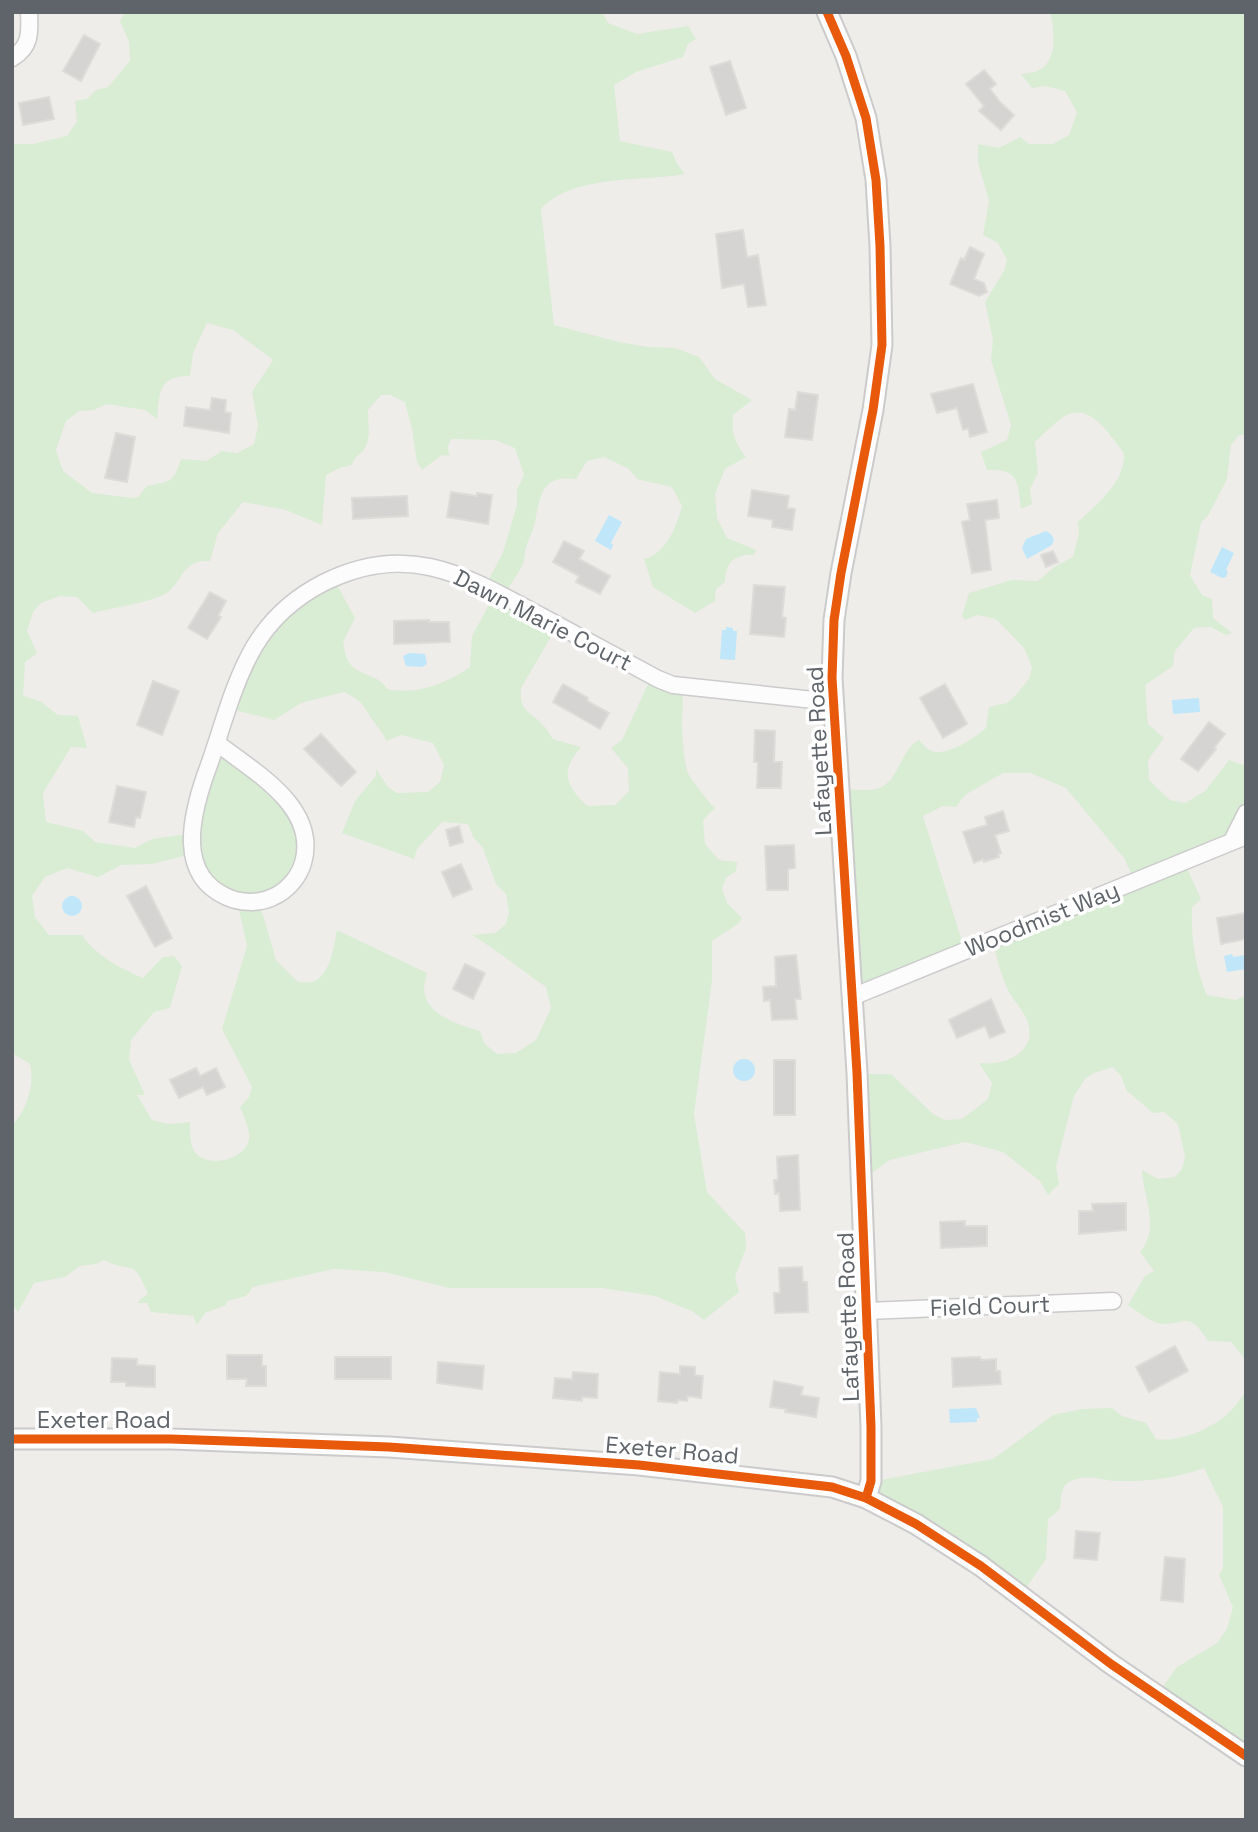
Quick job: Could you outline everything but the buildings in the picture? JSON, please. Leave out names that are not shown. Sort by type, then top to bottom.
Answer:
[{"type":"street","points":[[12,58],[27,45],[30,35],[29,12]]},
{"type":"street","name":"Lafayette Road","points":[[827,12],[846,56],[868,130],[876,180],[880,246],[882,345],[873,410],[834,620],[832,678],[852,996],[872,1427],[871,1480],[866,1498]]},
{"type":"street","name":"Dawn Marie Court","points":[[217,743],[286,800],[298,814],[305,830],[307,850],[302,869],[290,886],[273,897],[254,902],[234,900],[216,892],[201,878],[193,859],[192,822],[198,797],[217,743],[245,664],[267,629],[296,599],[333,578],[373,566],[393,564],[435,567],[475,580],[673,685],[833,702]]},
{"type":"street","name":"Woodmist Way","points":[[852,996],[1239,838],[1246,813]]},
{"type":"street","name":"Field Court","points":[[867,1311],[1113,1301]]},
{"type":"street","name":"Exeter Road","points":[[12,1439],[171,1439],[402,1448],[735,1474],[832,1487],[866,1498],[916,1524],[981,1566],[1111,1664],[1246,1756]]},
{"type":"green space","points":[[125,12],[602,12],[608,23],[637,34],[688,26],[696,39],[688,44],[683,57],[636,72],[614,85],[620,141],[672,152],[685,174],[589,185],[555,198],[541,209],[554,325],[619,342],[675,348],[699,357],[715,379],[752,400],[733,415],[735,437],[746,457],[725,469],[715,494],[717,518],[727,538],[756,550],[754,555],[741,556],[732,561],[725,582],[716,589],[715,601],[695,613],[653,587],[644,559],[665,545],[677,522],[682,506],[672,487],[637,479],[629,469],[604,457],[587,461],[576,479],[556,480],[545,489],[523,564],[503,597],[555,630],[521,688],[522,702],[553,739],[581,747],[570,764],[568,778],[574,791],[587,806],[615,805],[629,791],[628,768],[611,748],[622,740],[649,682],[681,691],[682,729],[688,773],[715,808],[703,820],[705,844],[719,860],[737,862],[736,871],[726,878],[722,888],[727,903],[742,918],[738,924],[712,941],[712,981],[694,1114],[707,1192],[745,1233],[746,1248],[735,1277],[739,1292],[704,1320],[692,1311],[655,1296],[602,1288],[450,1288],[384,1272],[334,1269],[253,1287],[246,1296],[227,1301],[226,1305],[205,1313],[197,1325],[193,1316],[151,1312],[147,1303],[138,1303],[148,1294],[139,1275],[131,1268],[104,1260],[80,1266],[65,1277],[34,1283],[18,1312],[12,1304],[12,1125],[26,1105],[31,1072],[30,1064],[12,1053],[12,144],[33,144],[67,136],[77,121],[75,101],[87,99],[96,90],[108,87],[130,61],[129,42],[120,21]],"holes":[[[207,323],[233,330],[273,360],[252,392],[258,426],[254,444],[237,453],[222,451],[206,461],[181,459],[170,480],[147,486],[138,497],[132,498],[92,493],[63,471],[56,450],[66,421],[79,411],[94,410],[106,404],[145,410],[157,419],[162,388],[171,379],[190,376],[193,353]],[[381,395],[390,395],[405,402],[417,462],[422,470],[442,455],[449,456],[451,439],[495,440],[515,448],[524,475],[517,490],[517,505],[503,552],[484,589],[493,597],[472,636],[470,667],[431,687],[387,689],[379,680],[358,671],[347,659],[343,642],[355,618],[337,585],[306,598],[275,622],[236,700],[235,710],[274,720],[301,703],[344,692],[362,704],[386,741],[401,735],[433,743],[444,765],[440,782],[428,792],[397,793],[388,787],[376,769],[376,776],[355,801],[342,833],[414,859],[417,849],[442,822],[468,824],[473,837],[483,848],[496,884],[506,894],[509,912],[506,924],[495,933],[472,935],[546,987],[551,1008],[536,1040],[516,1053],[497,1054],[484,1043],[480,1031],[454,1022],[437,1012],[426,999],[424,990],[427,973],[337,930],[325,972],[315,981],[298,982],[276,960],[260,905],[307,860],[283,798],[224,751],[205,782],[189,834],[152,839],[135,848],[95,842],[83,831],[46,822],[43,793],[71,747],[87,748],[78,716],[58,715],[40,701],[23,696],[25,662],[37,653],[27,631],[33,612],[41,603],[60,596],[77,597],[93,613],[163,595],[192,564],[210,561],[218,533],[243,502],[286,510],[322,525],[326,475],[352,465],[363,451],[369,436],[368,410]],[[188,855],[240,906],[247,946],[222,1029],[252,1087],[249,1097],[240,1107],[249,1133],[248,1142],[244,1150],[227,1159],[207,1160],[199,1156],[192,1146],[190,1122],[169,1124],[152,1120],[137,1095],[145,1095],[129,1060],[131,1040],[154,1012],[170,1008],[182,966],[174,956],[163,957],[143,978],[109,961],[82,935],[49,935],[35,917],[32,896],[45,877],[67,868],[98,877],[121,865],[152,864]]]},
{"type":"green space","points":[[1050,12],[1246,12],[1246,435],[1239,435],[1231,445],[1227,479],[1209,514],[1201,523],[1190,575],[1202,595],[1212,599],[1213,618],[1232,633],[1226,635],[1211,627],[1194,628],[1175,651],[1173,666],[1145,685],[1148,724],[1164,738],[1148,760],[1149,780],[1170,800],[1185,803],[1205,791],[1229,760],[1246,766],[1246,831],[1187,868],[1201,899],[1192,907],[1192,930],[1197,963],[1207,995],[1236,1000],[1246,995],[1246,1360],[1231,1342],[1208,1341],[1190,1322],[1158,1323],[1128,1305],[1145,1276],[1154,1271],[1140,1252],[1149,1233],[1150,1222],[1142,1170],[1158,1179],[1175,1177],[1182,1169],[1185,1157],[1178,1124],[1164,1112],[1153,1113],[1127,1091],[1121,1076],[1113,1067],[1085,1079],[1074,1096],[1056,1166],[1059,1184],[1048,1195],[1040,1181],[1003,1152],[965,1142],[890,1160],[863,1179],[858,1074],[891,1074],[933,1114],[945,1120],[962,1119],[988,1099],[992,1083],[979,1063],[1008,1060],[1023,1050],[1030,1033],[1026,1018],[1008,991],[995,950],[997,945],[1136,884],[1124,858],[1066,788],[1030,773],[1003,773],[965,795],[956,807],[943,806],[923,816],[966,954],[857,991],[839,789],[879,788],[891,779],[908,751],[919,740],[928,749],[936,752],[951,750],[986,728],[989,707],[1007,703],[1014,697],[1029,679],[1032,667],[1024,648],[996,619],[977,615],[965,620],[962,616],[969,593],[1012,580],[1038,581],[1054,567],[1073,557],[1079,533],[1078,522],[1109,492],[1123,464],[1124,453],[1101,424],[1086,414],[1069,414],[1035,442],[1038,473],[1030,489],[1032,504],[1021,509],[1015,479],[1006,472],[987,470],[981,452],[1007,440],[1011,425],[991,360],[993,340],[985,302],[1004,271],[1007,260],[998,243],[983,235],[989,201],[978,163],[978,144],[999,148],[1020,137],[1029,144],[1053,144],[1069,135],[1077,112],[1065,91],[1045,86],[1032,88],[1021,74],[1038,71],[1049,60],[1053,44]]},
{"type":"green space","points":[[1246,1391],[1246,1740],[1242,1747],[1157,1695],[1177,1667],[1217,1643],[1227,1629],[1233,1607],[1219,1575],[1223,1568],[1223,1507],[1204,1468],[1151,1480],[1083,1478],[1067,1483],[1062,1493],[1060,1509],[1048,1519],[1046,1559],[1022,1594],[870,1501],[870,1482],[993,1459],[1053,1415],[1082,1409],[1112,1408],[1122,1416],[1146,1423],[1156,1439],[1173,1439],[1201,1431],[1217,1422],[1230,1412]]},
{"type":"water","points":[[609,515],[622,522],[611,543],[611,550],[595,541]]},
{"type":"water","points":[[1046,531],[1054,540],[1052,545],[1027,559],[1022,548],[1026,539]]},
{"type":"water","points":[[1222,547],[1234,553],[1226,570],[1226,577],[1222,578],[1210,572]]},
{"type":"water","points":[[726,627],[737,631],[735,660],[720,659],[722,630],[726,630]]},
{"type":"water","points":[[409,653],[425,654],[427,664],[422,667],[406,666],[403,656]]},
{"type":"water","points":[[1199,698],[1200,712],[1173,714],[1172,700]]},
{"type":"water","points":[[72,896],[79,899],[82,906],[79,913],[72,916],[65,913],[62,906],[65,899]]},
{"type":"water","points":[[1232,954],[1233,957],[1246,955],[1246,969],[1227,972],[1224,956]]},
{"type":"water","points":[[744,1059],[752,1062],[755,1070],[752,1078],[744,1081],[736,1078],[733,1070],[736,1062]]},
{"type":"water","points":[[976,1408],[980,1418],[977,1418],[977,1422],[950,1423],[949,1409]]},
{"type":"cycle path","points":[[827,12],[846,56],[866,118],[876,180],[880,246],[882,345],[873,410],[841,573],[834,620],[832,678],[857,1073],[871,1427],[871,1481],[866,1498]]},
{"type":"cycle path","points":[[12,1439],[171,1439],[389,1447],[639,1465],[832,1487],[866,1498],[916,1524],[981,1566],[1111,1664],[1246,1756]]}]
